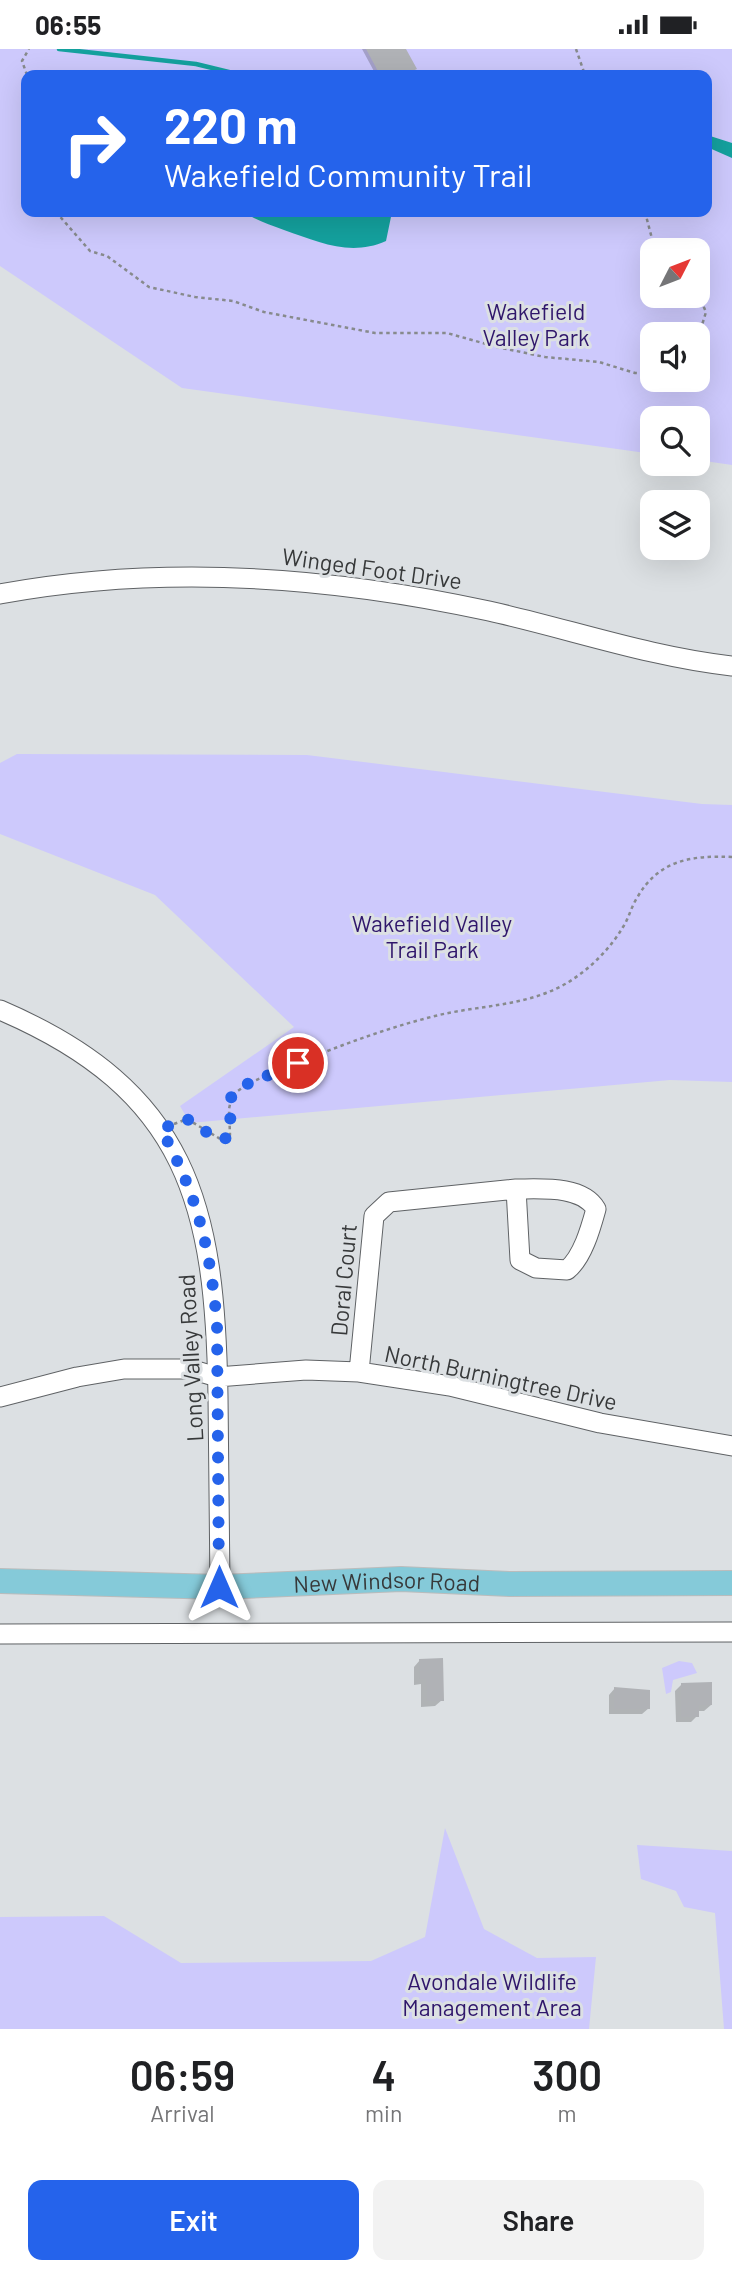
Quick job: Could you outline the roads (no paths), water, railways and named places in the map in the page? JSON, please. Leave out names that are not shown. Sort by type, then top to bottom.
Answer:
[{"type":"main road","name":"New Windsor Road","points":[[0,1581],[219,1587],[401,1579],[510,1584],[732,1583]]},
{"type":"street","name":"Winged Foot Drive","points":[[0,594],[149,577],[307,581],[425,598],[685,659],[732,666]]},
{"type":"street","name":"Long Valley Road","points":[[0,1010],[64,1041],[106,1068],[161,1129],[191,1190],[203,1226],[217,1324],[219,1587]]},
{"type":"street","name":"Doral Court","points":[[359,1372],[374,1216],[389,1202],[516,1189],[569,1192],[592,1202],[596,1209],[578,1257],[567,1270],[536,1268],[520,1260],[516,1189]]},
{"type":"street","name":"North Burningtree Drive","points":[[0,1397],[77,1377],[124,1369],[190,1369],[218,1377],[306,1370],[359,1372],[450,1386],[600,1423],[732,1446]]},
{"type":"street","points":[[0,1634],[732,1632]]},
{"type":"water","points":[[712,137],[732,143],[732,158],[712,149]]},
{"type":"water","points":[[391,217],[386,241],[360,248],[322,243],[254,218]]},
{"type":"waterway","points":[[59,49],[196,64],[221,70]]},
{"type":"park label","name":"Wakefield Valley Park","points":[[536,324]]},
{"type":"park label","name":"Wakefield Valley Trail Park","points":[[432,936]]},
{"type":"park label","name":"Avondale Wildlife Management Area","points":[[492,1994]]}]
